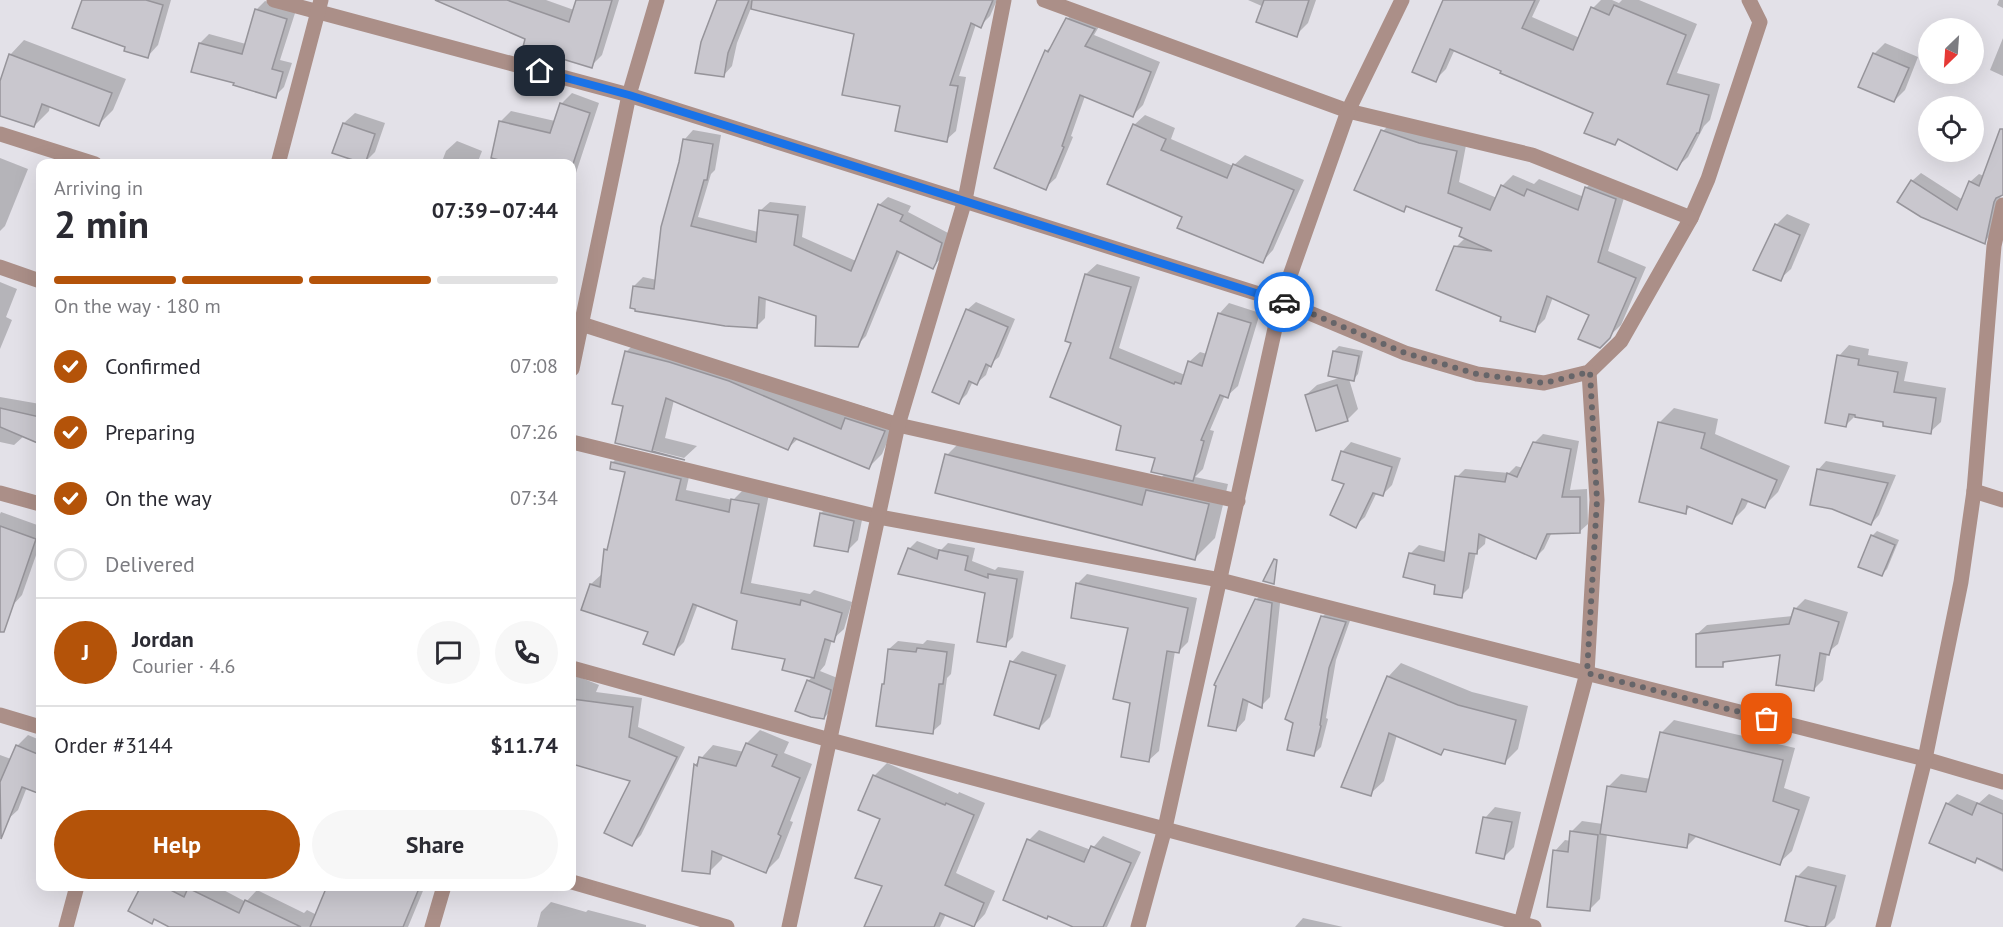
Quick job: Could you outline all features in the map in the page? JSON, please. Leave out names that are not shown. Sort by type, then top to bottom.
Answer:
[{"type":"street","points":[[274,0],[319,6],[629,95],[1281,301],[1405,353],[1477,374],[1544,383],[1590,372],[1621,341],[1691,218],[1708,179],[1760,22],[1749,0]]},
{"type":"street","points":[[657,0],[629,95],[577,323],[898,425],[1238,501]]},
{"type":"street","points":[[789,927],[898,425],[964,200],[1004,0]]},
{"type":"street","points":[[1044,0],[1348,111],[1533,155],[1691,218]]},
{"type":"street","points":[[1138,927],[1165,828],[1281,301],[1348,111],[1402,0]]},
{"type":"street","points":[[279,159],[319,6]]},
{"type":"street","points":[[0,134],[79,159]]},
{"type":"street","points":[[1883,927],[1925,759],[1962,582],[1974,491],[1994,246],[2003,206]]},
{"type":"street","points":[[0,267],[36,280]]},
{"type":"street","points":[[576,669],[830,740],[1525,926],[1587,673],[1597,500],[1590,372]]},
{"type":"street","points":[[576,443],[879,517],[1220,580],[1925,759],[2003,782]]},
{"type":"street","points":[[1974,491],[2003,500]]},
{"type":"street","points":[[0,493],[36,503]]},
{"type":"street","points":[[0,715],[36,726]]},
{"type":"street","points":[[576,883],[727,927]]},
{"type":"street","points":[[66,927],[76,891]]},
{"type":"street","points":[[432,927],[443,891]]},
{"type":"building","points":[[82,0],[146,0],[163,5],[148,58],[124,51],[125,47],[72,28]]},
{"type":"building","points":[[435,0],[507,0],[569,22],[576,0],[612,0],[592,68],[523,47],[525,39]]},
{"type":"building","points":[[717,0],[749,0],[728,53],[724,77],[695,73],[701,42]]},
{"type":"building","points":[[752,0],[993,0],[981,28],[971,23],[950,85],[958,86],[947,142],[895,131],[900,106],[842,95],[854,34],[751,9]]},
{"type":"building","points":[[1264,0],[1309,0],[1297,37],[1256,22]]},
{"type":"building","points":[[1443,0],[1535,0],[1522,28],[1573,50],[1591,7],[1609,15],[1614,5],[1686,35],[1667,84],[1709,95],[1699,133],[1677,170],[1618,139],[1615,145],[1584,133],[1593,113],[1450,49],[1436,82],[1412,72]]},
{"type":"building","points":[[255,9],[287,19],[272,69],[283,72],[276,98],[233,85],[234,83],[191,72],[199,43],[242,54]]},
{"type":"building","points":[[1066,18],[1095,29],[1085,46],[1151,72],[1133,117],[1080,95],[1062,146],[1064,147],[1046,190],[994,168],[1045,50],[1048,52]]},
{"type":"building","points":[[1873,53],[1909,68],[1894,102],[1858,87]]},
{"type":"building","points":[[9,54],[112,93],[99,126],[42,104],[34,127],[0,116],[0,81]]},
{"type":"building","points":[[560,103],[590,113],[575,159],[491,158],[499,121],[550,133]]},
{"type":"building","points":[[343,123],[375,134],[367,159],[350,159],[332,153]]},
{"type":"building","points":[[1133,124],[1166,139],[1161,150],[1227,178],[1233,164],[1294,190],[1263,263],[1177,228],[1182,217],[1107,184]]},
{"type":"building","points":[[2000,129],[2003,129],[2003,195],[1996,198],[1994,202],[1985,244],[1921,217],[1897,202],[1911,180],[1957,210],[1969,181],[1979,186]]},
{"type":"building","points":[[1381,130],[1419,143],[1457,151],[1448,193],[1490,210],[1501,185],[1524,196],[1527,189],[1578,210],[1585,187],[1616,199],[1598,262],[1636,278],[1610,338],[1600,348],[1578,339],[1589,315],[1547,296],[1535,332],[1500,321],[1501,317],[1436,290],[1454,246],[1492,251],[1459,236],[1462,228],[1406,206],[1404,212],[1354,190]]},
{"type":"building","points":[[683,139],[713,144],[707,180],[704,180],[691,226],[756,242],[759,210],[798,215],[794,245],[851,271],[878,204],[903,215],[900,221],[942,243],[933,269],[897,251],[858,347],[815,346],[816,316],[759,297],[757,328],[725,326],[635,311],[630,308],[633,286],[654,289],[661,227]]},
{"type":"building","points":[[1775,224],[1800,235],[1781,281],[1753,270]]},
{"type":"building","points":[[1085,274],[1131,287],[1110,358],[1174,384],[1175,382],[1181,384],[1188,361],[1202,366],[1218,313],[1251,323],[1228,398],[1220,395],[1201,440],[1204,441],[1193,481],[1151,472],[1155,458],[1116,450],[1121,426],[1050,397],[1071,343],[1065,341]]},
{"type":"building","points":[[966,309],[1008,327],[991,367],[986,364],[977,385],[969,381],[959,404],[932,392]]},
{"type":"building","points":[[625,351],[729,381],[841,429],[845,418],[885,431],[869,469],[794,438],[788,450],[666,398],[652,451],[685,460],[615,443],[623,406],[612,404]]},
{"type":"building","points":[[1333,351],[1359,356],[1354,381],[1328,376]]},
{"type":"building","points":[[1837,355],[1859,359],[1858,365],[1898,372],[1894,392],[1936,398],[1931,434],[1883,426],[1883,422],[1849,414],[1846,427],[1825,423]]},
{"type":"building","points":[[1337,385],[1348,421],[1316,431],[1305,395]]},
{"type":"building","points":[[0,408],[36,416],[36,442],[0,427]]},
{"type":"building","points":[[1658,422],[1705,433],[1701,448],[1777,480],[1765,508],[1742,499],[1732,524],[1687,506],[1686,514],[1639,502]]},
{"type":"building","points":[[1533,442],[1571,449],[1562,497],[1580,497],[1580,533],[1547,534],[1536,559],[1479,534],[1477,554],[1469,553],[1462,598],[1434,594],[1435,585],[1403,577],[1409,553],[1444,561],[1455,476],[1505,482],[1507,473],[1517,477]]},
{"type":"building","points":[[1341,451],[1392,467],[1383,496],[1373,493],[1356,528],[1330,515],[1344,484],[1332,480]]},
{"type":"building","points":[[945,454],[1142,505],[1146,490],[1209,504],[1195,560],[935,493]]},
{"type":"building","points":[[611,462],[681,479],[676,500],[729,512],[731,499],[759,504],[741,593],[800,605],[801,600],[842,613],[834,642],[825,639],[814,678],[782,670],[785,659],[732,649],[737,621],[693,604],[674,655],[643,644],[648,632],[581,610],[590,584],[600,587],[604,549],[607,550],[625,472],[610,469]]},
{"type":"building","points":[[1817,469],[1888,483],[1871,525],[1832,509],[1810,505]]},
{"type":"building","points":[[820,513],[854,521],[848,552],[814,546]]},
{"type":"building","points":[[0,526],[36,539],[4,632],[0,632]]},
{"type":"building","points":[[1871,535],[1895,545],[1882,576],[1858,567]]},
{"type":"building","points":[[908,548],[937,559],[939,550],[968,556],[965,570],[988,578],[988,574],[1017,579],[1006,647],[977,642],[985,593],[898,574]]},
{"type":"building","points":[[1274,559],[1277,560],[1274,584],[1263,581]]},
{"type":"building","points":[[1076,583],[1188,608],[1179,653],[1167,651],[1149,762],[1121,757],[1130,703],[1113,699],[1128,628],[1071,618]]},
{"type":"building","points":[[1255,599],[1272,603],[1262,708],[1243,699],[1236,731],[1208,726],[1216,686],[1214,685]]},
{"type":"building","points":[[1794,608],[1839,622],[1829,655],[1820,653],[1814,691],[1776,685],[1780,655],[1723,662],[1723,667],[1696,667],[1696,634],[1789,624]]},
{"type":"building","points":[[1321,616],[1346,622],[1329,668],[1321,726],[1314,756],[1287,750],[1293,723],[1285,719]]},
{"type":"building","points":[[917,648],[947,652],[943,684],[939,684],[933,734],[876,726],[888,649],[916,652]]},
{"type":"building","points":[[1010,661],[1056,675],[1039,729],[994,715]]},
{"type":"building","points":[[1387,676],[1458,705],[1516,720],[1505,764],[1444,749],[1441,755],[1389,733],[1371,796],[1341,787]]},
{"type":"building","points":[[807,680],[831,690],[824,719],[795,711]]},
{"type":"building","points":[[576,700],[633,707],[629,737],[677,757],[632,846],[604,833],[630,781],[576,765]]},
{"type":"building","points":[[1660,732],[1783,760],[1773,801],[1799,810],[1780,865],[1689,834],[1687,848],[1600,834],[1607,786],[1646,792]]},
{"type":"building","points":[[746,743],[777,755],[772,766],[800,778],[778,834],[781,836],[766,873],[712,851],[710,874],[682,871],[694,764],[697,766],[699,757],[736,766]]},
{"type":"building","points":[[16,745],[36,753],[36,792],[22,787],[1,839],[0,782]]},
{"type":"building","points":[[873,775],[974,815],[945,885],[984,903],[974,927],[940,913],[934,927],[864,927],[882,886],[855,878],[880,819],[858,810]]},
{"type":"building","points":[[1946,803],[1972,815],[1977,803],[2003,814],[2003,870],[1977,858],[1975,863],[1929,843]]},
{"type":"building","points":[[1483,817],[1512,822],[1504,859],[1476,853]]},
{"type":"building","points":[[1570,831],[1598,835],[1590,911],[1547,907],[1553,850],[1568,852]]},
{"type":"building","points":[[1027,839],[1084,862],[1091,846],[1131,863],[1103,927],[1073,927],[1048,916],[1047,919],[1003,900]]},
{"type":"building","points":[[1796,876],[1836,886],[1825,927],[1810,927],[1785,921]]},
{"type":"building","points":[[138,891],[173,891],[184,897],[187,891],[194,891],[239,913],[245,900],[301,927],[169,927],[154,919],[152,924],[128,911]]},
{"type":"building","points":[[325,891],[418,891],[403,927],[310,927]]},
{"type":"way so far","points":[[1284,302],[1405,353],[1477,374],[1544,383],[1590,372],[1597,500],[1587,673],[1767,719]]},
{"type":"route","points":[[540,71],[629,95],[1284,302]]}]
